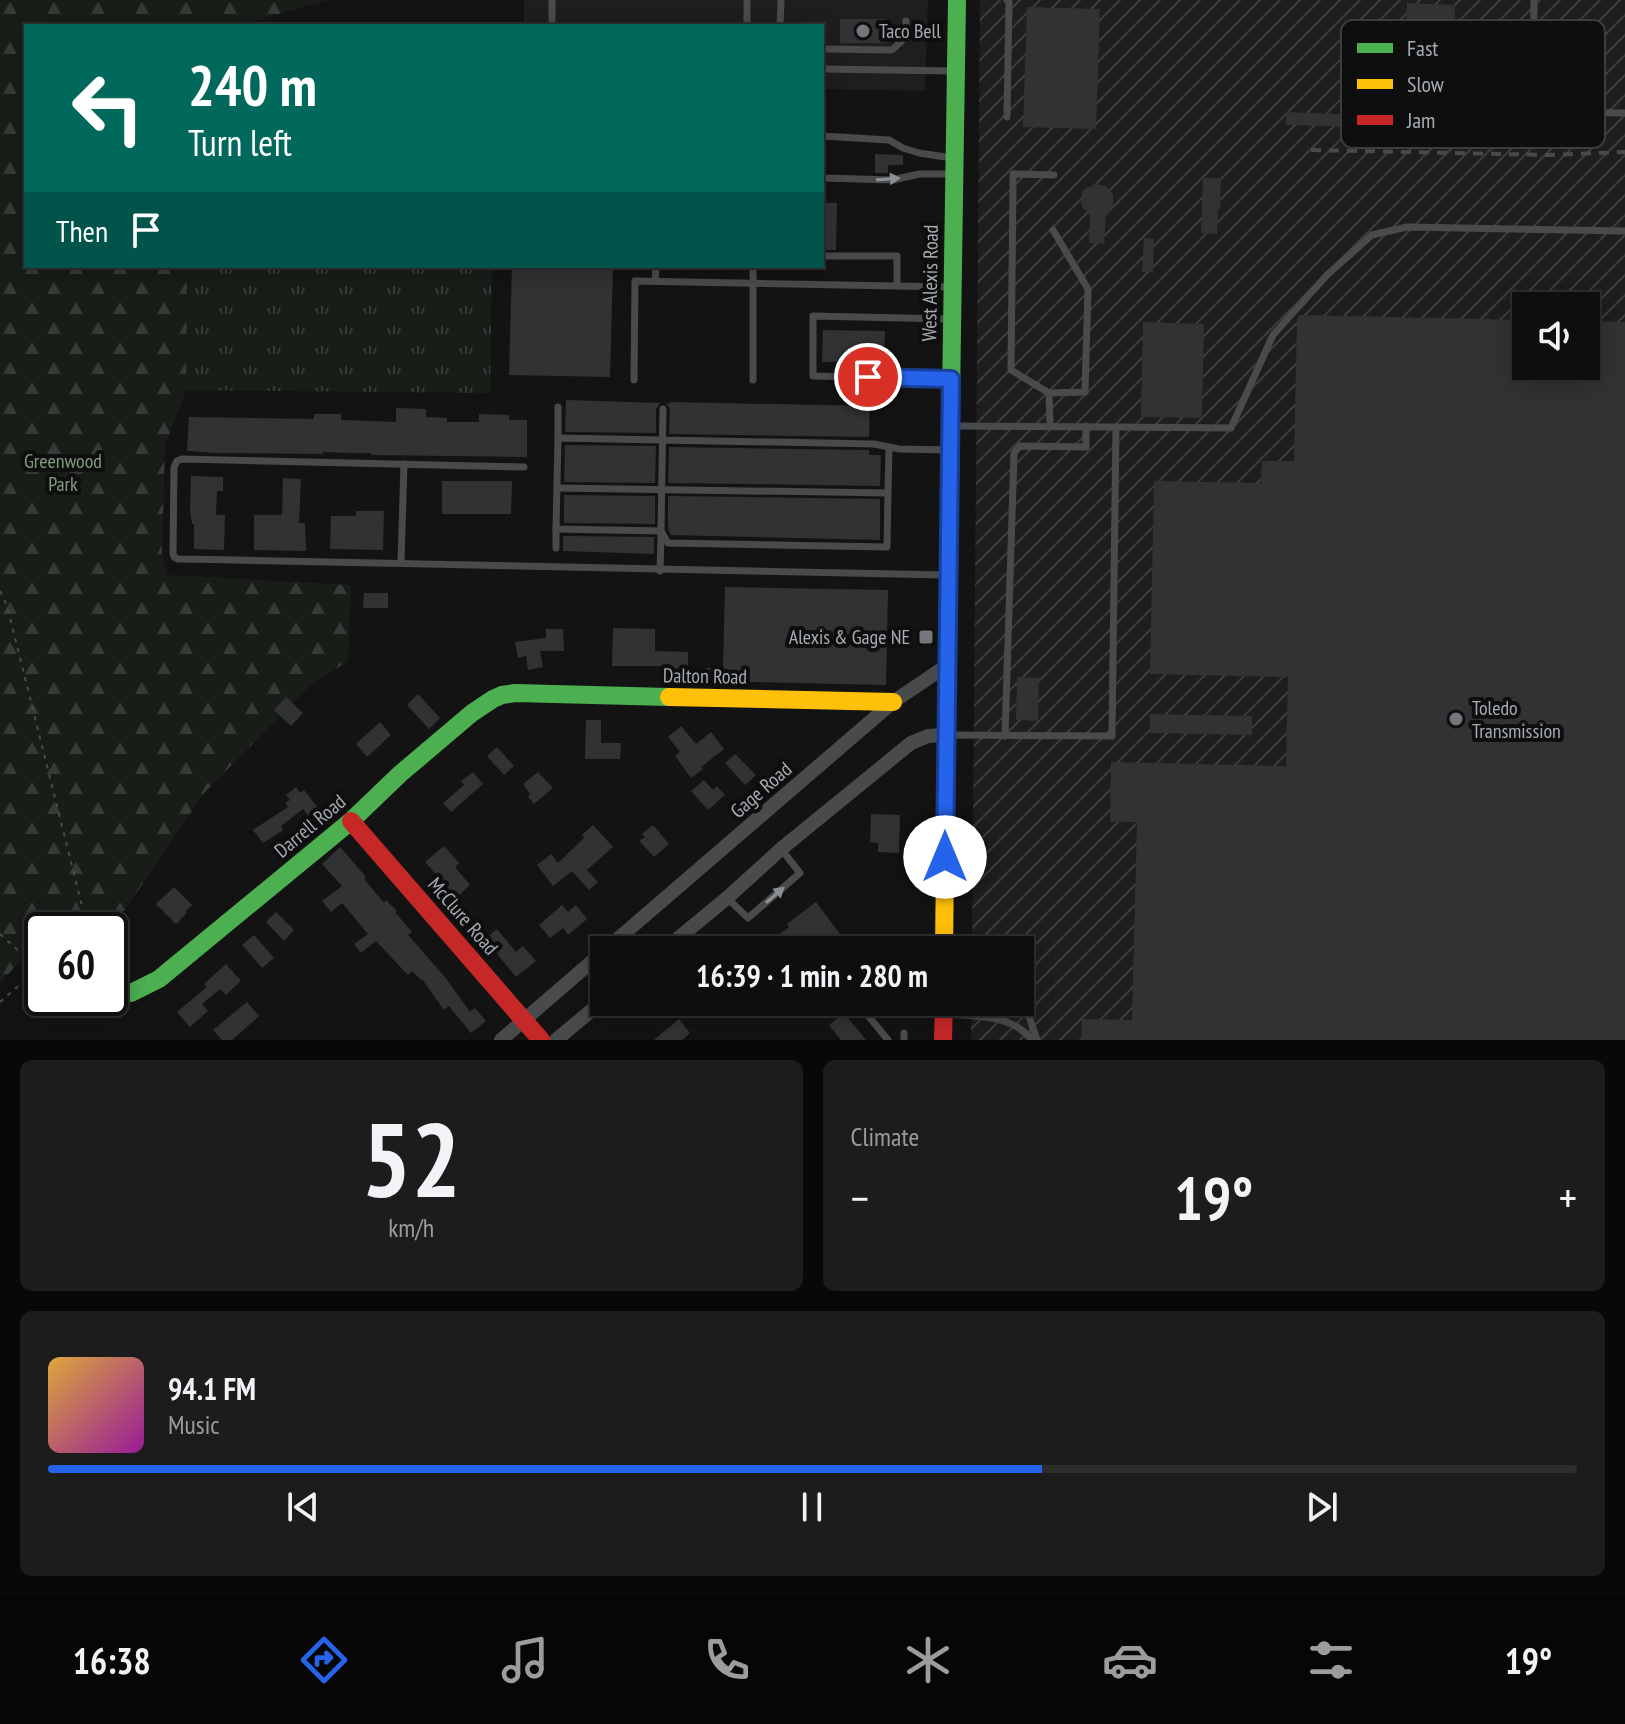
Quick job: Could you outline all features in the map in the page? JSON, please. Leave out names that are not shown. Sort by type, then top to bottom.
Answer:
[{"type":"street","name":"West Alexis Road","points":[[944,936],[957,0]]},
{"type":"street","name":"Gage Road","points":[[622,936],[893,702],[946,666]]},
{"type":"street","name":"Dalton Road","points":[[515,693],[893,702]]},
{"type":"street","name":"Darrell Road","points":[[131,993],[159,979],[351,821],[400,774],[472,713],[493,699],[515,693]]},
{"type":"street","points":[[681,936],[911,743],[928,736],[946,735]]},
{"type":"street","name":"McClure Road","points":[[351,821],[541,1040]]},
{"type":"street","name":"Gage Road","points":[[501,1040],[590,964]]},
{"type":"street","points":[[556,1040],[590,1012]]},
{"type":"street","points":[[943,1040],[944,1016]]},
{"type":"lane","points":[[552,0],[552,24]]},
{"type":"lane","points":[[747,0],[747,24]]},
{"type":"lane","points":[[780,24],[781,0]]},
{"type":"lane","points":[[1007,0],[1007,117]]},
{"type":"lane","points":[[1534,0],[1534,20]]},
{"type":"lane","points":[[824,49],[892,50],[905,38],[906,21]]},
{"type":"lane","points":[[824,69],[956,71]]},
{"type":"lane","points":[[1605,113],[1625,113]]},
{"type":"lane","points":[[824,136],[889,140],[954,166]]},
{"type":"lane","points":[[824,178],[893,180],[954,166]]},
{"type":"lane","points":[[1053,230],[1088,289],[1085,392],[1049,393],[1011,370],[1013,174],[1054,175]]},
{"type":"lane","points":[[950,426],[1231,428],[1273,335],[1327,275],[1372,235],[1407,227],[1625,231]]},
{"type":"lane","points":[[824,256],[897,256],[897,286]]},
{"type":"lane","points":[[655,281],[656,268]]},
{"type":"lane","points":[[753,268],[753,380]]},
{"type":"lane","points":[[634,380],[635,281],[952,287]]},
{"type":"lane","points":[[951,379],[813,376],[813,316],[952,319]]},
{"type":"lane","points":[[1049,393],[1050,425]]},
{"type":"lane","points":[[556,548],[558,407]]},
{"type":"lane","points":[[660,571],[663,409]]},
{"type":"lane","points":[[1005,736],[1014,453],[1020,446],[1086,447],[1086,426]]},
{"type":"lane","points":[[946,735],[1112,736],[1116,427]]},
{"type":"lane","points":[[558,438],[874,444],[899,449],[950,450]]},
{"type":"lane","points":[[661,531],[668,543],[887,547],[889,447]]},
{"type":"lane","points":[[524,467],[182,459],[174,467],[174,557],[660,571],[948,575]]},
{"type":"lane","points":[[401,563],[404,464]]},
{"type":"lane","points":[[557,488],[888,493]]},
{"type":"lane","points":[[556,529],[661,531]]},
{"type":"lane","points":[[727,898],[748,918],[800,873],[781,849]]},
{"type":"lane","points":[[868,1016],[888,1040]]},
{"type":"lane","points":[[980,1016],[1008,1022],[1035,1040]]},
{"type":"lane","points":[[1028,1016],[1035,1040]]},
{"type":"path","points":[[0,591],[11,621],[84,912]]},
{"type":"path","points":[[0,934],[24,954]]},
{"type":"path","points":[[0,1002],[24,982]]},
{"type":"shaded area","points":[[524,0],[928,0],[925,91],[824,89],[824,24],[524,24]]},
{"type":"shaded area","points":[[980,0],[1625,0],[1625,1040],[971,1040],[971,1016],[1034,1016],[1034,936],[972,936]]},
{"type":"green space","name":"Greenwood Park","points":[[0,0],[328,0],[244,24],[24,24],[24,268],[187,268],[186,390],[165,446],[162,554],[167,575],[351,585],[348,661],[313,683],[205,792],[124,911],[24,912],[24,957],[0,983]]},
{"type":"green space","points":[[187,268],[492,268],[490,393],[186,390]]},
{"type":"building","points":[[1407,3],[1455,5],[1454,20],[1406,20]]},
{"type":"building","points":[[1027,7],[1100,9],[1096,129],[1023,127]]},
{"type":"building","name":"Taco Bell","points":[[840,19],[886,19],[886,43],[840,43]]},
{"type":"building","points":[[1286,112],[1341,114],[1341,127],[1286,125]]},
{"type":"building","points":[[875,154],[903,155],[903,165],[888,165],[888,173],[875,173]]},
{"type":"building","points":[[1203,178],[1221,178],[1217,234],[1201,233]]},
{"type":"building","points":[[1095,184],[1106,186],[1113,195],[1113,206],[1106,215],[1104,244],[1089,243],[1090,215],[1081,203],[1082,193]]},
{"type":"building","points":[[824,203],[837,203],[836,250],[824,250]]},
{"type":"building","points":[[1144,238],[1154,239],[1153,272],[1142,272]]},
{"type":"building","points":[[512,268],[613,268],[610,377],[509,375]]},
{"type":"building","name":"Toledo Transmission","points":[[1300,315],[1512,320],[1512,380],[1600,380],[1600,321],[1625,322],[1625,1040],[1081,1040],[1082,1019],[1132,1020],[1137,822],[1110,822],[1111,762],[1286,766],[1288,677],[1150,674],[1154,481],[1261,483],[1262,461],[1294,461],[1297,318]]},
{"type":"building","points":[[1143,322],[1204,324],[1202,418],[1141,417]]},
{"type":"building","points":[[823,330],[885,331],[884,363],[822,362]]},
{"type":"building","points":[[566,400],[660,403],[656,409],[656,433],[565,432]]},
{"type":"building","points":[[666,403],[870,406],[869,437],[669,434],[670,409]]},
{"type":"building","points":[[396,408],[426,409],[426,417],[447,418],[447,422],[479,422],[479,414],[509,415],[509,420],[527,420],[527,457],[187,451],[189,417],[314,419],[314,414],[341,414],[341,420],[396,422]]},
{"type":"building","points":[[565,445],[656,446],[655,483],[564,482]]},
{"type":"building","points":[[669,447],[869,450],[869,455],[881,455],[880,486],[668,483]]},
{"type":"building","points":[[191,476],[223,477],[223,491],[217,491],[216,515],[225,515],[224,550],[194,549]]},
{"type":"building","points":[[283,478],[301,479],[299,523],[305,523],[306,551],[254,550],[254,515],[282,515]]},
{"type":"building","points":[[442,481],[512,481],[511,514],[442,514]]},
{"type":"building","points":[[564,495],[655,496],[655,524],[564,523]]},
{"type":"building","points":[[668,496],[880,499],[880,540],[671,535],[668,529]]},
{"type":"building","points":[[356,511],[384,511],[383,550],[330,549],[331,516],[356,516]]},
{"type":"building","points":[[563,536],[654,537],[654,554],[563,551]]},
{"type":"building","points":[[725,587],[888,590],[886,685],[705,681],[705,668],[723,668]]},
{"type":"building","points":[[364,593],[388,593],[388,608],[363,608]]},
{"type":"building","points":[[613,628],[655,629],[655,651],[688,652],[688,669],[612,666]]},
{"type":"building","points":[[546,629],[563,629],[564,651],[540,651],[543,667],[528,670],[526,656],[518,658],[515,642],[546,638]]},
{"type":"building","points":[[1017,677],[1039,678],[1038,721],[1016,720]]},
{"type":"building","points":[[418,694],[440,718],[429,729],[407,705]]},
{"type":"building","points":[[286,697],[303,713],[291,726],[274,710]]},
{"type":"building","points":[[1150,714],[1252,716],[1252,735],[1150,733]]},
{"type":"building","points":[[586,720],[601,720],[601,743],[621,743],[620,759],[585,759]]},
{"type":"building","points":[[380,722],[391,735],[367,757],[356,744]]},
{"type":"building","points":[[681,726],[696,744],[711,732],[724,749],[691,778],[675,756],[680,752],[668,737]]},
{"type":"building","points":[[497,747],[514,766],[504,775],[487,756]]},
{"type":"building","points":[[735,754],[756,775],[745,785],[725,763]]},
{"type":"building","points":[[473,772],[483,784],[451,812],[443,803],[464,785],[461,781]]},
{"type":"building","points":[[538,772],[553,788],[534,804],[523,784]]},
{"type":"building","points":[[704,780],[713,790],[717,786],[725,795],[708,810],[691,791]]},
{"type":"building","points":[[296,787],[300,793],[304,790],[319,809],[309,817],[303,809],[281,826],[283,830],[263,843],[253,830],[288,807],[285,803],[290,800],[286,795]]},
{"type":"building","points":[[871,814],[900,815],[899,853],[878,852],[878,843],[870,842]]},
{"type":"building","points":[[593,825],[613,847],[587,870],[598,882],[589,890],[572,871],[553,886],[537,865],[551,854],[558,863]]},
{"type":"building","points":[[653,825],[669,844],[654,857],[639,841]]},
{"type":"building","points":[[444,846],[459,863],[455,867],[470,885],[455,899],[425,862]]},
{"type":"building","points":[[340,847],[384,903],[386,900],[397,911],[412,932],[408,935],[445,977],[470,1012],[475,1008],[486,1021],[471,1033],[449,1006],[444,1010],[422,979],[412,971],[408,975],[376,941],[361,953],[354,944],[368,934],[342,903],[331,912],[322,901],[342,886],[322,864]]},
{"type":"building","points":[[174,887],[192,905],[176,924],[156,904]]},
{"type":"building","points":[[816,902],[840,934],[777,936],[789,927],[787,924]]},
{"type":"building","points":[[562,905],[568,912],[576,905],[587,919],[568,935],[563,928],[550,938],[539,925]]},
{"type":"building","points":[[276,912],[294,930],[284,941],[266,922]]},
{"type":"building","points":[[497,929],[516,952],[523,946],[536,961],[516,977],[485,939]]},
{"type":"building","points":[[254,935],[274,958],[262,968],[242,945]]},
{"type":"building","points":[[226,964],[241,981],[226,995],[220,989],[202,1004],[208,1011],[190,1027],[177,1012],[207,987],[204,984]]},
{"type":"building","points":[[247,1002],[259,1016],[232,1040],[222,1040],[213,1030]]},
{"type":"building","points":[[840,1016],[846,1016],[866,1040],[841,1040],[829,1025]]},
{"type":"building","points":[[679,1019],[690,1033],[682,1040],[654,1040]]},
{"type":"railway","points":[[1311,150],[1550,155],[1625,152]]},
{"type":"traffic: fast","points":[[948,596],[957,0]]},
{"type":"traffic: fast","points":[[131,993],[159,979],[351,821],[400,774],[472,713],[493,699],[515,693],[669,697]]},
{"type":"traffic: slow","points":[[944,936],[948,596]]},
{"type":"traffic: slow","points":[[669,697],[893,702]]},
{"type":"traffic: jam","points":[[351,821],[541,1040]]},
{"type":"traffic: jam","points":[[943,1040],[944,1016]]},
{"type":"place","name":"Taco Bell","points":[[863,31]]},
{"type":"place","name":"Alexis & Gage NE","points":[[926,637]]},
{"type":"place","name":"Toledo Transmission","points":[[1456,719]]},
{"type":"route","points":[[868,377],[951,379],[945,857]]}]
